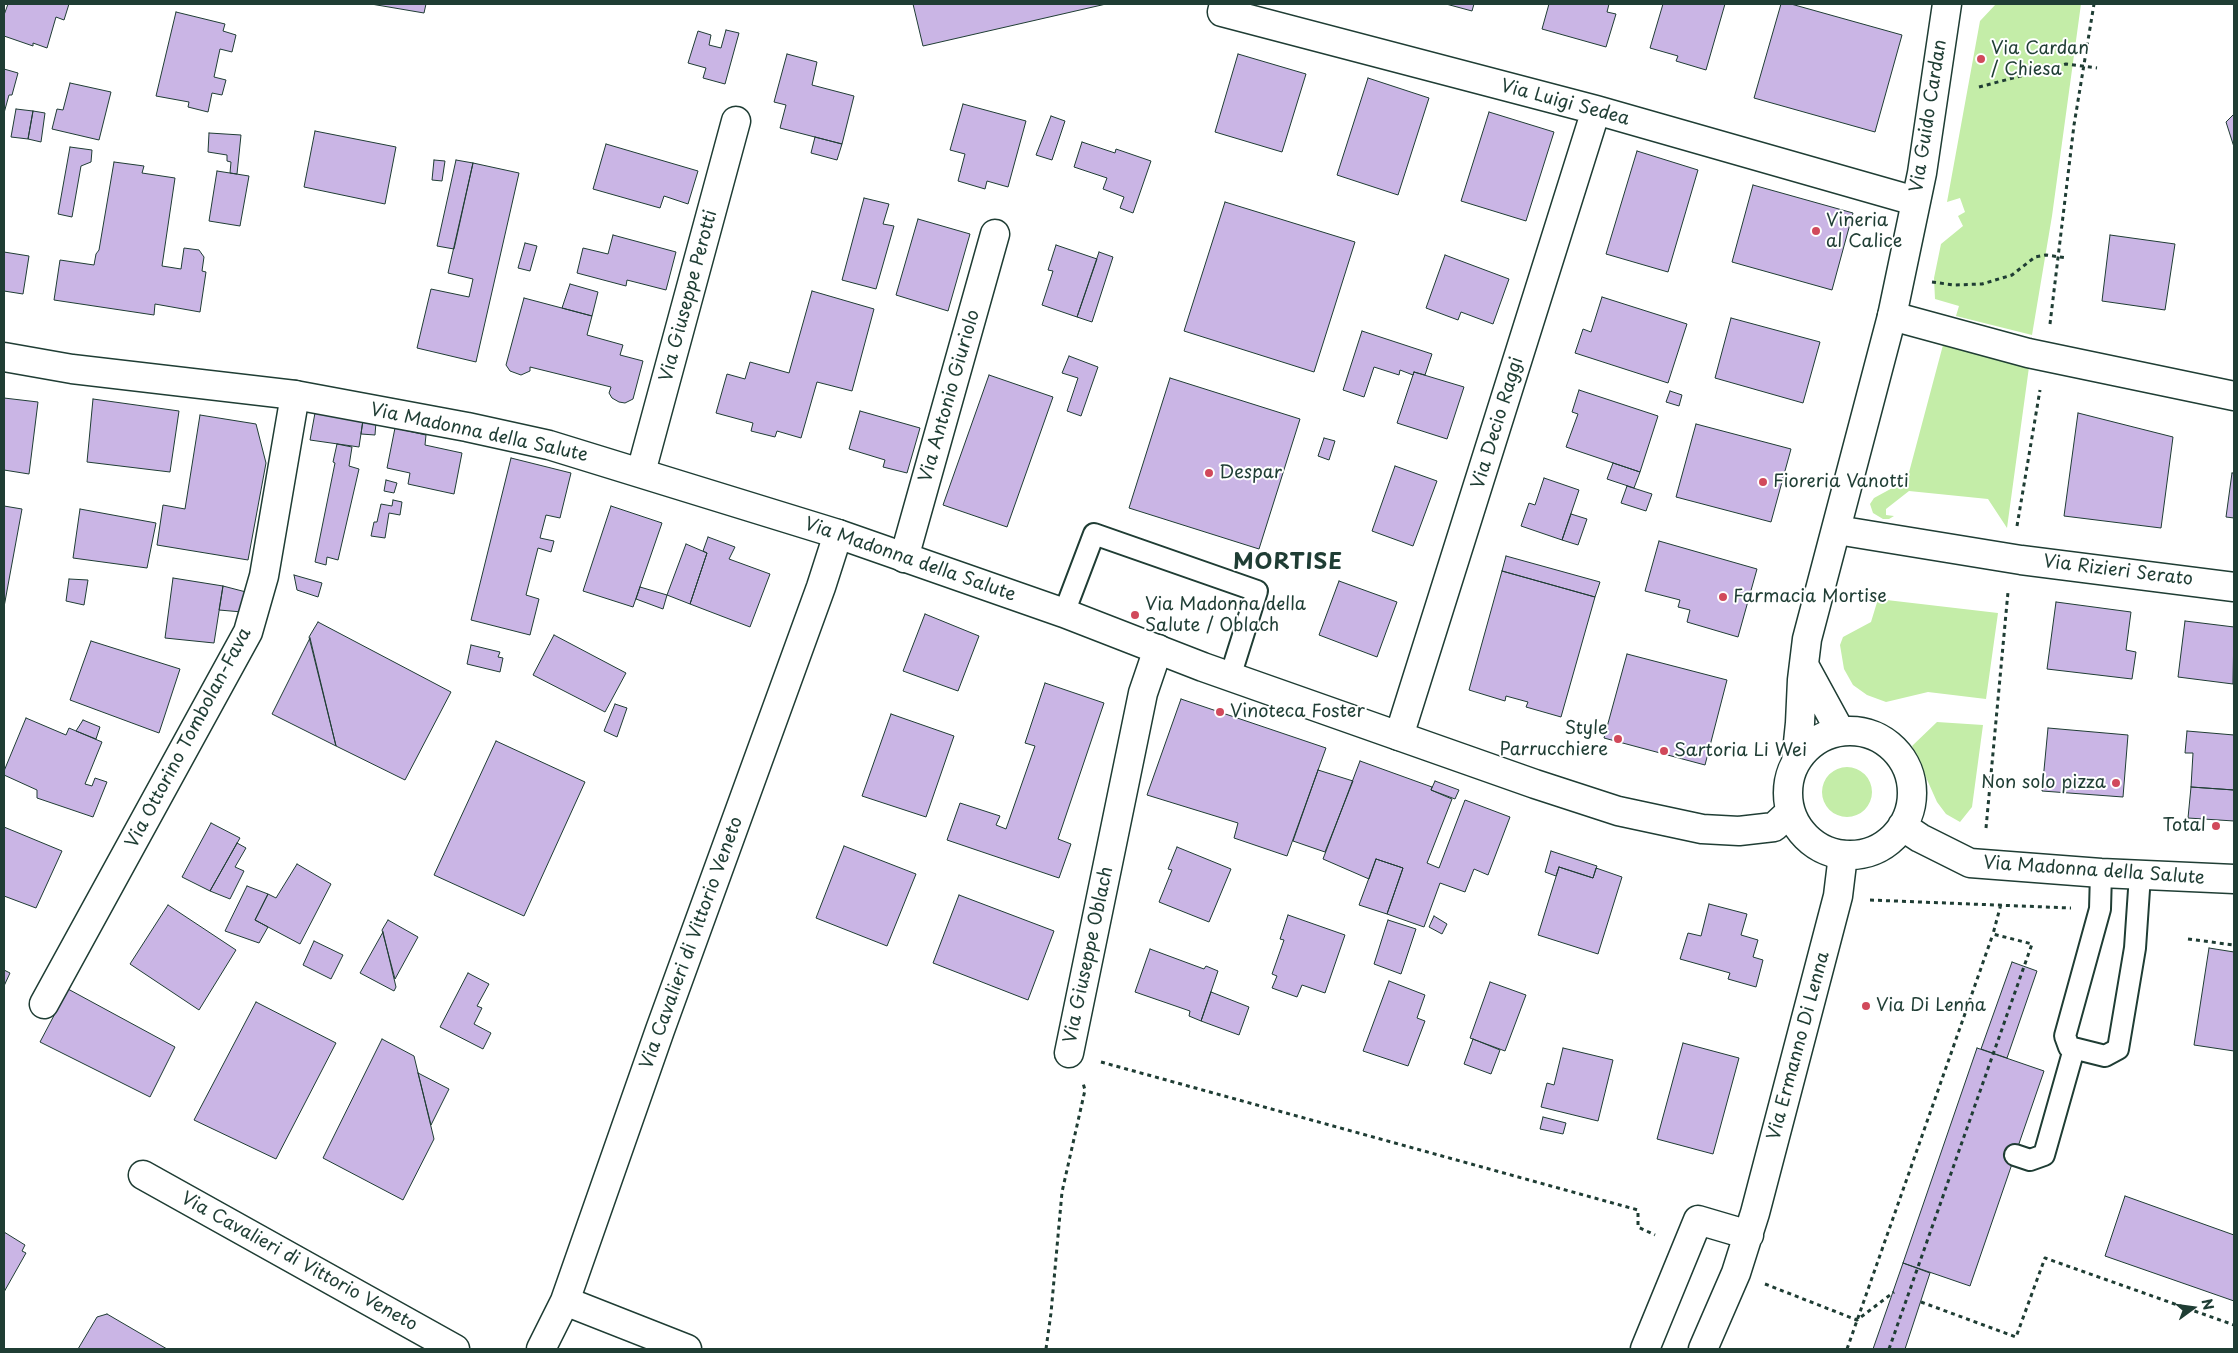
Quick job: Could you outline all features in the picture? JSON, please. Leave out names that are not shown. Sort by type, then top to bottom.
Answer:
[{"type":"street","name":"Via Luigi Sedea","points":[[1224,4],[1222,12],[1596,110],[1915,201]]},
{"type":"street","name":"Via Guido Cardan","points":[[1796,762],[1807,639],[1892,316],[1937,80],[1947,4]]},
{"type":"street","name":"Via Decio Raggi","points":[[1399,736],[1596,110]]},
{"type":"street","name":"Via Giuseppe Perotti","points":[[641,472],[736,121]]},
{"type":"street","name":"Via Antonio Giuriolo","points":[[904,558],[995,234]]},
{"type":"street","points":[[1892,316],[2028,353],[2234,396]]},
{"type":"street","name":"Via Madonna della Salute","points":[[4,357],[72,369],[294,395],[468,427],[540,443],[641,472],[838,534],[1064,613],[1230,677],[1535,784],[1618,811],[1702,829],[1739,831],[1774,827],[1790,812]]},
{"type":"street","name":"Via Ottorino Tombolan-Fava","points":[[44,1004],[248,632],[264,576],[294,395]]},
{"type":"street","name":"Via Rizieri Serato","points":[[1837,530],[2001,555],[2021,560],[2234,586]]},
{"type":"street","name":"Via Cavalieri di Vittorio Veneto","points":[[541,1349],[565,1301],[660,1030],[821,587],[838,534]]},
{"type":"street","name":"Via Giuseppe Oblach","points":[[1069,1053],[1143,693],[1158,649]]},
{"type":"street","points":[[1804,665],[1840,731]]},
{"type":"street","points":[[1840,731],[1853,731],[1875,736],[1896,751],[1903,761],[1911,784],[1910,809],[1902,826],[1894,837],[1884,845],[1864,854],[1843,855],[1821,848],[1810,842],[1795,823],[1790,812],[1788,787],[1796,762],[1814,742],[1840,731]]},
{"type":"street","name":"Via Madonna della Salute","points":[[1902,826],[1920,838],[1970,863],[2101,873],[2234,879]]},
{"type":"street","name":"Via Ermanno Di Lenna","points":[[1703,1349],[1736,1273],[1749,1235],[1838,896],[1843,855]]},
{"type":"street","name":"Via Cavalieri di Vittorio Veneto","points":[[143,1174],[455,1349]]},
{"type":"street","points":[[1646,1349],[1698,1220],[1749,1235]]},
{"type":"street","points":[[565,1301],[687,1349]]},
{"type":"lane","points":[[1064,613],[1094,534],[1257,591],[1230,677]]},
{"type":"lane","points":[[2101,873],[2100,909],[2065,1036],[2069,1047],[2105,1056],[2118,1049],[2135,948],[2140,875]]},
{"type":"lane","points":[[2015,1155],[2030,1160],[2044,1155],[2074,1049]]},
{"type":"path","points":[[2049,330],[2082,66],[2094,4]]},
{"type":"path","points":[[1980,88],[2066,64],[2097,68]]},
{"type":"path","points":[[1927,281],[1954,285],[1982,284],[2012,275],[2035,257],[2067,258]]},
{"type":"path","points":[[2017,528],[2041,383]]},
{"type":"path","points":[[1986,828],[2006,610]]},
{"type":"path","points":[[1876,900],[1963,902]]},
{"type":"path","points":[[1847,1349],[1993,934],[2001,904]]},
{"type":"path","points":[[1889,1349],[2032,944],[1993,934]]},
{"type":"path","points":[[2188,939],[2234,945]]},
{"type":"path","points":[[1069,1053],[1638,1210],[1638,1227],[1686,1249]]},
{"type":"path","name":"Via Giuseppe Oblach","points":[[1046,1349],[1062,1192],[1085,1090],[1069,1053]]},
{"type":"path","points":[[1920,1302],[2016,1336],[2045,1258],[2234,1325]]},
{"type":"path","points":[[1761,1282],[1857,1320]]},
{"type":"path","points":[[1857,1320],[1894,1292]]},
{"type":"green space","points":[[1996,4],[2081,4],[2052,216],[2032,335],[1956,316],[1959,306],[1935,299],[1934,278],[1941,244],[1963,226],[1958,216],[1965,212],[1960,198],[1947,202],[1980,21]]},
{"type":"green space","points":[[1943,345],[2029,367],[2007,528],[1988,499],[1909,491],[1886,509],[1886,515],[1894,516],[1889,519],[1883,519],[1873,513],[1870,504],[1874,498],[1907,480]]},
{"type":"green space","points":[[1878,599],[1998,613],[1986,699],[1928,692],[1886,702],[1867,695],[1853,685],[1844,669],[1840,645],[1843,637],[1871,622]]},
{"type":"green space","points":[[1937,722],[1983,725],[1972,807],[1960,822],[1946,814],[1937,802],[1912,746]]},
{"type":"green space","points":[[1847,767],[1856,769],[1867,778],[1872,792],[1870,801],[1861,812],[1847,817],[1838,815],[1827,806],[1822,792],[1824,783],[1833,772]]},
{"type":"building","points":[[8,4],[69,4],[64,20],[56,17],[47,48],[33,43],[33,46],[4,36],[4,15]]},
{"type":"building","points":[[371,4],[426,4],[424,13]]},
{"type":"building","points":[[913,4],[1106,4],[923,46]]},
{"type":"building","points":[[1446,4],[1474,4],[1472,11]]},
{"type":"building","points":[[1549,4],[1609,4],[1607,12],[1616,14],[1606,47],[1542,29]]},
{"type":"building","points":[[1663,4],[1725,4],[1706,70],[1676,61],[1678,56],[1650,48]]},
{"type":"building","points":[[1781,4],[1791,4],[1902,35],[1875,132],[1754,98]]},
{"type":"building","points":[[176,12],[225,24],[223,31],[236,35],[232,52],[220,49],[214,77],[226,80],[222,95],[212,93],[208,112],[188,107],[189,102],[156,96]]},
{"type":"building","points":[[726,30],[739,33],[725,84],[703,78],[706,68],[688,63],[698,31],[711,35],[709,45],[721,48]]},
{"type":"building","points":[[787,54],[817,62],[812,85],[854,96],[842,144],[780,128],[786,105],[774,102]]},
{"type":"building","points":[[1238,54],[1306,74],[1282,152],[1215,132]]},
{"type":"building","points":[[4,69],[18,73],[12,95],[9,95],[4,113]]},
{"type":"building","points":[[1368,78],[1429,98],[1398,195],[1337,175]]},
{"type":"building","points":[[70,83],[111,92],[99,140],[52,129],[57,109],[63,110]]},
{"type":"building","points":[[963,104],[1026,121],[1008,187],[987,181],[985,189],[958,181],[965,154],[950,150]]},
{"type":"building","points":[[16,109],[33,111],[28,139],[11,137]]},
{"type":"building","points":[[33,111],[45,113],[41,142],[28,139]]},
{"type":"building","points":[[1489,112],[1554,132],[1526,221],[1461,201]]},
{"type":"building","points":[[2234,114],[2234,147],[2226,122]]},
{"type":"building","points":[[1051,116],[1065,121],[1052,160],[1036,155]]},
{"type":"building","points":[[315,131],[396,147],[385,204],[304,187]]},
{"type":"building","points":[[209,133],[241,135],[237,174],[230,173],[231,162],[227,161],[227,155],[208,152]]},
{"type":"building","points":[[815,137],[842,144],[837,160],[811,153]]},
{"type":"building","points":[[1082,142],[1115,153],[1116,149],[1151,161],[1133,213],[1120,208],[1124,197],[1103,189],[1107,178],[1074,167]]},
{"type":"building","points":[[606,144],[698,171],[688,204],[664,196],[660,208],[593,189]]},
{"type":"building","points":[[70,147],[92,150],[91,162],[81,166],[72,217],[58,214]]},
{"type":"building","points":[[1637,151],[1698,170],[1668,272],[1606,254]]},
{"type":"building","points":[[434,160],[445,161],[442,181],[432,180]]},
{"type":"building","points":[[456,160],[473,163],[454,249],[437,246]]},
{"type":"building","points":[[114,162],[144,166],[142,173],[175,178],[162,266],[181,269],[184,248],[199,250],[204,257],[202,271],[206,272],[200,312],[155,304],[154,315],[54,300],[60,260],[94,265],[96,254],[99,250]]},
{"type":"building","points":[[473,163],[519,173],[476,362],[417,348],[431,289],[469,297],[473,279],[448,273]]},
{"type":"building","points":[[217,171],[249,176],[240,226],[209,221]]},
{"type":"building","points":[[1753,185],[1853,213],[1832,290],[1732,262]]},
{"type":"building","points":[[864,198],[889,204],[883,224],[894,226],[876,289],[842,280]]},
{"type":"building","points":[[1225,202],[1355,242],[1314,372],[1184,331]]},
{"type":"building","points":[[918,219],[970,234],[948,311],[896,295]]},
{"type":"building","points":[[613,235],[676,252],[666,290],[627,280],[626,286],[577,273],[583,248],[608,254]]},
{"type":"building","points":[[2110,235],[2175,244],[2165,310],[2102,301]]},
{"type":"building","points":[[525,243],[537,246],[530,271],[518,268]]},
{"type":"building","points":[[1056,245],[1097,259],[1077,317],[1042,305],[1053,271],[1048,270]]},
{"type":"building","points":[[4,252],[29,256],[23,294],[4,291]]},
{"type":"building","points":[[1099,252],[1113,257],[1092,322],[1077,317]]},
{"type":"building","points":[[1445,255],[1509,279],[1493,324],[1461,312],[1458,320],[1426,308]]},
{"type":"building","points":[[570,284],[598,292],[592,316],[562,308]]},
{"type":"building","points":[[812,291],[874,309],[852,391],[817,382],[801,438],[777,431],[775,437],[751,431],[753,423],[716,413],[727,374],[745,379],[750,362],[789,373]]},
{"type":"building","points":[[1602,297],[1687,324],[1668,383],[1575,353],[1583,329],[1591,332]]},
{"type":"building","points":[[524,298],[592,316],[587,335],[623,345],[620,355],[643,361],[633,399],[625,403],[619,402],[612,398],[609,393],[611,387],[530,367],[530,371],[521,375],[510,371],[506,365]]},
{"type":"building","points":[[1731,318],[1820,342],[1803,403],[1715,378]]},
{"type":"building","points":[[1362,331],[1432,354],[1425,375],[1414,372],[1413,375],[1400,370],[1399,375],[1374,367],[1364,397],[1343,390]]},
{"type":"building","points":[[1069,356],[1098,367],[1081,416],[1067,411],[1078,378],[1062,373]]},
{"type":"building","points":[[1414,372],[1464,387],[1447,439],[1397,423]]},
{"type":"building","points":[[989,375],[1053,397],[1007,527],[943,505]]},
{"type":"building","points":[[1170,378],[1300,419],[1259,549],[1129,508]]},
{"type":"building","points":[[1579,390],[1658,416],[1640,472],[1566,447],[1578,414],[1572,412]]},
{"type":"building","points":[[1670,391],[1682,395],[1679,406],[1666,402]]},
{"type":"building","points":[[4,398],[38,402],[29,474],[4,470]]},
{"type":"building","points":[[93,399],[179,411],[170,472],[87,462]]},
{"type":"building","points":[[860,411],[920,428],[907,473],[883,467],[885,460],[849,449]]},
{"type":"building","points":[[315,413],[363,420],[359,447],[310,440]]},
{"type":"building","points":[[2078,413],[2173,437],[2161,528],[2064,516]]},
{"type":"building","points":[[200,415],[256,424],[266,463],[248,560],[157,545],[163,505],[185,509]]},
{"type":"building","points":[[363,420],[376,422],[375,435],[361,434]]},
{"type":"building","points":[[1696,424],[1791,449],[1771,522],[1676,497]]},
{"type":"building","points":[[395,428],[426,435],[425,445],[462,453],[454,494],[408,484],[410,473],[387,468]]},
{"type":"building","points":[[1324,438],[1335,441],[1329,460],[1318,456]]},
{"type":"building","points":[[337,444],[352,447],[349,466],[359,469],[338,560],[327,557],[326,565],[315,562],[335,463],[333,462]]},
{"type":"building","points":[[511,458],[571,473],[560,518],[546,515],[540,538],[554,541],[551,552],[538,548],[526,595],[539,599],[530,635],[471,620]]},
{"type":"building","points":[[1613,463],[1640,472],[1634,488],[1607,479]]},
{"type":"building","points":[[1395,466],[1437,481],[1413,546],[1372,531]]},
{"type":"building","points":[[2232,473],[2234,473],[2234,518],[2226,517]]},
{"type":"building","points":[[1544,478],[1579,490],[1562,540],[1521,526],[1529,503],[1535,505]]},
{"type":"building","points":[[386,480],[397,483],[394,493],[384,491]]},
{"type":"building","points":[[1627,486],[1652,494],[1646,511],[1621,503]]},
{"type":"building","points":[[393,500],[402,502],[400,515],[389,513],[385,538],[371,536],[374,522],[377,522],[381,504],[392,506]]},
{"type":"building","points":[[4,506],[22,509],[4,607]]},
{"type":"building","points":[[611,506],[662,523],[633,607],[583,591]]},
{"type":"building","points":[[80,509],[156,523],[147,568],[73,558]]},
{"type":"building","points":[[1571,514],[1587,519],[1578,545],[1562,540]]},
{"type":"building","points":[[708,537],[735,547],[729,559],[770,574],[750,627],[690,604],[707,553],[703,551]]},
{"type":"building","points":[[1659,541],[1757,569],[1738,637],[1687,622],[1690,610],[1678,607],[1680,600],[1645,591]]},
{"type":"building","points":[[686,544],[707,553],[690,604],[667,595]]},
{"type":"building","points":[[1506,556],[1600,582],[1595,597],[1502,571]]},
{"type":"building","points":[[1502,571],[1595,597],[1561,717],[1526,707],[1528,702],[1506,696],[1505,701],[1469,690]]},
{"type":"building","points":[[294,575],[322,583],[318,597],[297,590]]},
{"type":"building","points":[[173,578],[223,586],[214,643],[165,638]]},
{"type":"building","points":[[69,579],[88,580],[84,605],[66,601]]},
{"type":"building","points":[[1339,581],[1397,602],[1377,657],[1319,635]]},
{"type":"building","points":[[223,586],[246,592],[242,612],[219,610]]},
{"type":"building","points":[[640,587],[667,595],[663,609],[636,599]]},
{"type":"building","points":[[2056,602],[2131,612],[2126,650],[2136,652],[2132,679],[2047,669]]},
{"type":"building","points":[[925,614],[979,636],[958,691],[903,671]]},
{"type":"building","points":[[2185,621],[2234,627],[2233,684],[2178,677]]},
{"type":"building","points":[[318,622],[451,692],[405,780],[336,746],[309,637]]},
{"type":"building","points":[[554,635],[626,673],[605,712],[533,675]]},
{"type":"building","points":[[310,638],[336,746],[272,714]]},
{"type":"building","points":[[91,641],[180,669],[159,733],[70,700]]},
{"type":"building","points":[[471,645],[500,652],[498,657],[503,658],[500,672],[467,664]]},
{"type":"building","points":[[1627,654],[1727,680],[1705,765],[1604,738]]},
{"type":"building","points":[[1045,683],[1104,703],[1058,839],[1071,844],[1059,878],[947,840],[960,803],[1000,816],[996,825],[1006,829],[1035,746],[1025,743]]},
{"type":"building","points":[[1181,699],[1326,748],[1287,856],[1234,838],[1238,823],[1147,795]]},
{"type":"building","points":[[615,704],[627,708],[617,737],[604,731]]},
{"type":"building","points":[[891,714],[954,736],[926,817],[862,796]]},
{"type":"building","points":[[26,718],[66,735],[69,728],[102,742],[85,784],[92,786],[95,778],[107,782],[93,817],[37,798],[37,790],[4,775]]},
{"type":"building","points":[[83,720],[100,727],[96,739],[76,731]]},
{"type":"building","points":[[2048,728],[2128,735],[2123,797],[2042,791]]},
{"type":"building","points":[[2187,731],[2234,735],[2234,790],[2191,787],[2193,753],[2185,753]]},
{"type":"building","points":[[496,741],[585,782],[524,916],[434,875]]},
{"type":"building","points":[[1360,761],[1432,787],[1431,790],[1452,799],[1427,863],[1439,868],[1465,800],[1510,817],[1488,875],[1474,869],[1465,892],[1440,883],[1424,927],[1387,914],[1403,868],[1376,859],[1369,879],[1323,859]]},
{"type":"building","points":[[1318,770],[1353,781],[1325,852],[1293,841]]},
{"type":"building","points":[[1435,781],[1459,790],[1455,799],[1431,790]]},
{"type":"building","points":[[2191,787],[2234,790],[2234,821],[2188,818]]},
{"type":"building","points":[[211,823],[240,838],[210,891],[182,877]]},
{"type":"building","points":[[4,827],[62,851],[36,908],[4,896]]},
{"type":"building","points":[[237,843],[246,848],[235,867],[244,871],[230,899],[210,891]]},
{"type":"building","points":[[844,846],[916,874],[887,946],[816,918]]},
{"type":"building","points":[[1177,847],[1231,869],[1209,922],[1159,902],[1172,870],[1168,869]]},
{"type":"building","points":[[1551,851],[1597,866],[1593,878],[1559,867],[1556,876],[1545,872]]},
{"type":"building","points":[[1376,859],[1403,868],[1387,914],[1359,905]]},
{"type":"building","points":[[297,864],[331,884],[300,944],[255,920],[268,894],[276,898]]},
{"type":"building","points":[[1559,867],[1593,878],[1596,868],[1622,877],[1598,954],[1538,935]]},
{"type":"building","points":[[247,886],[268,894],[255,920],[268,927],[259,943],[225,931]]},
{"type":"building","points":[[959,895],[1054,931],[1028,1000],[933,963]]},
{"type":"building","points":[[1709,904],[1747,914],[1741,935],[1758,940],[1753,957],[1763,960],[1756,987],[1728,979],[1730,973],[1680,959],[1688,933],[1701,936]]},
{"type":"building","points":[[168,905],[236,950],[199,1010],[130,964]]},
{"type":"building","points":[[1288,915],[1345,935],[1325,993],[1302,985],[1297,997],[1272,988],[1277,976],[1272,974],[1284,940],[1280,939]]},
{"type":"building","points":[[1434,916],[1447,924],[1442,934],[1429,927]]},
{"type":"building","points":[[388,920],[418,937],[395,979],[382,930]]},
{"type":"building","points":[[1388,920],[1416,929],[1401,974],[1374,964]]},
{"type":"building","points":[[383,932],[396,987],[394,991],[360,973]]},
{"type":"building","points":[[314,941],[343,955],[331,979],[303,965]]},
{"type":"building","points":[[2209,948],[2234,952],[2234,1051],[2194,1045]]},
{"type":"building","points":[[1150,949],[1204,969],[1206,966],[1218,971],[1201,1021],[1189,1016],[1190,1011],[1135,992]]},
{"type":"building","points":[[2012,962],[2037,971],[2007,1058],[1981,1049]]},
{"type":"building","points":[[4,970],[10,973],[4,986]]},
{"type":"building","points":[[468,973],[489,984],[477,1006],[482,1008],[474,1024],[491,1033],[483,1049],[440,1027]]},
{"type":"building","points":[[1389,981],[1425,995],[1417,1018],[1425,1021],[1408,1066],[1363,1051]]},
{"type":"building","points":[[1490,982],[1526,995],[1505,1051],[1470,1038]]},
{"type":"building","points":[[68,989],[175,1047],[150,1097],[40,1042]]},
{"type":"building","points":[[1211,992],[1249,1007],[1239,1035],[1201,1021]]},
{"type":"building","points":[[256,1002],[336,1043],[276,1159],[194,1120]]},
{"type":"building","points":[[382,1039],[414,1056],[434,1139],[403,1200],[323,1158]]},
{"type":"building","points":[[1473,1039],[1500,1050],[1491,1074],[1464,1064]]},
{"type":"building","points":[[1683,1043],[1739,1058],[1713,1154],[1657,1139]]},
{"type":"building","points":[[1563,1048],[1613,1060],[1598,1121],[1541,1107],[1547,1083],[1554,1085]]},
{"type":"building","points":[[1977,1048],[2044,1071],[1970,1286],[1903,1263]]},
{"type":"building","points":[[418,1073],[449,1089],[431,1125]]},
{"type":"building","points":[[1543,1117],[1566,1123],[1563,1134],[1540,1129]]},
{"type":"building","points":[[2125,1196],[2234,1235],[2234,1301],[2105,1256]]},
{"type":"building","points":[[4,1232],[25,1245],[22,1251],[26,1253],[4,1292]]},
{"type":"building","points":[[1903,1263],[1930,1273],[1905,1349],[1873,1349]]},
{"type":"building","points":[[107,1314],[167,1349],[78,1349],[97,1317]]},
{"type":"place","name":"Via Cardan / Chiesa","points":[[1981,59]]},
{"type":"place","name":"Vineria al Calice","points":[[1816,231]]},
{"type":"place","name":"Despar","points":[[1209,473]]},
{"type":"place","name":"Fioreria Vanotti","points":[[1763,482]]},
{"type":"place","name":"Farmacia Mortise","points":[[1723,597]]},
{"type":"place","name":"Via Madonna della Salute / Oblach","points":[[1135,615]]},
{"type":"place","name":"Vinoteca Foster","points":[[1220,712]]},
{"type":"place","name":"Style Parrucchiere","points":[[1618,739]]},
{"type":"place","name":"Sartoria Li Wei","points":[[1664,751]]},
{"type":"place","name":"Non solo pizza","points":[[2116,783]]},
{"type":"place","name":"Total","points":[[2216,826]]},
{"type":"place","name":"Via Di Lenna","points":[[1866,1006]]},
{"type":"district","name":"MORTISE","points":[[1288,563]]}]
